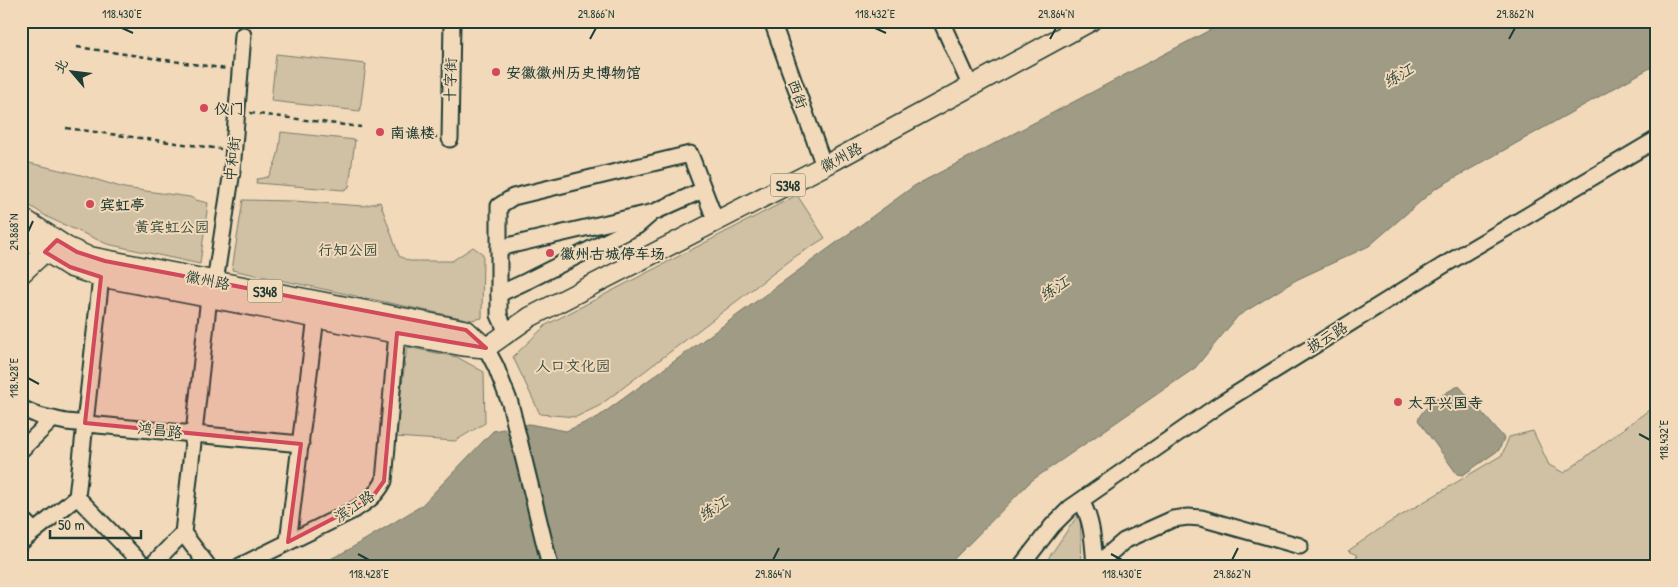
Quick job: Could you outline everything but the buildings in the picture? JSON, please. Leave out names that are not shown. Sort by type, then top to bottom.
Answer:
[{"type":"main road","name":"徽州路","points":[[37,243],[66,247],[87,256],[316,317],[463,346],[486,348],[530,317],[824,166],[1091,21]]},
{"type":"main road","name":"徽州路","points":[[21,216],[37,243],[70,267],[101,277],[212,289],[466,330],[486,348]]},
{"type":"main road","points":[[21,274],[37,243]]},
{"type":"street","name":"十字街","points":[[450,140],[452,21]]},
{"type":"street","name":"西街","points":[[772,21],[824,166]]},
{"type":"street","points":[[941,21],[971,87]]},
{"type":"street","name":"中和街","points":[[183,533],[212,289],[232,171],[242,35]]},
{"type":"street","name":"披云路","points":[[1021,566],[1056,521],[1081,500],[1220,404],[1444,266],[1657,139]]},
{"type":"street","points":[[507,333],[499,315],[499,206],[513,197],[690,154],[716,222]]},
{"type":"street","points":[[499,248],[654,212],[703,190]]},
{"type":"street","points":[[499,294],[527,282],[637,226],[654,212]]},
{"type":"street","points":[[21,542],[77,497],[101,277]]},
{"type":"street","points":[[288,542],[316,317]]},
{"type":"street","name":"滨江路","points":[[240,566],[354,510],[371,499],[381,487],[384,481],[397,333]]},
{"type":"street","points":[[486,348],[496,367],[510,403],[550,566]]},
{"type":"street","name":"鸿昌路","points":[[21,408],[38,416],[53,419],[301,444]]},
{"type":"street","points":[[21,450],[53,419]]},
{"type":"street","points":[[77,497],[144,566]]},
{"type":"street","points":[[1081,500],[1092,527],[1095,566]]},
{"type":"street","points":[[1095,566],[1124,542],[1181,517],[1201,518],[1300,546]]},
{"type":"street","points":[[21,518],[34,530]]},
{"type":"street","points":[[151,566],[183,533],[208,566]]},
{"type":"path","points":[[77,47],[240,70]]},
{"type":"path","points":[[236,111],[361,127]]},
{"type":"path","points":[[66,128],[234,150]]},
{"type":"path","points":[[397,132],[450,140]]},
{"type":"highlighted area","points":[[57,240],[77,252],[105,261],[466,330],[486,348],[397,333],[384,481],[371,499],[288,542],[301,444],[85,423],[101,277],[70,267],[45,252]]},
{"type":"green space","points":[[276,54],[366,64],[360,111],[271,101]]},
{"type":"green space","points":[[281,132],[355,140],[349,187],[344,190],[256,183],[257,179],[268,177],[274,166],[280,145]]},
{"type":"green space","name":"黄宾虹公园","points":[[21,161],[81,175],[124,188],[190,197],[208,203],[200,264],[107,244],[49,218],[21,200]]},
{"type":"green space","name":"人口文化园","points":[[797,195],[825,238],[796,256],[599,406],[576,417],[540,414],[513,357],[546,325]]},
{"type":"green space","name":"行知公园","points":[[243,200],[294,201],[363,206],[380,202],[399,256],[409,261],[452,261],[473,247],[483,254],[482,318],[471,320],[232,270]]},
{"type":"green space","points":[[407,347],[457,357],[484,372],[485,423],[455,441],[395,437]]},
{"type":"green space","points":[[1657,406],[1657,566],[1354,566],[1357,555],[1348,551],[1387,524],[1502,455],[1509,437],[1533,431],[1549,465],[1564,473]]},
{"type":"green space","points":[[1080,512],[1082,566],[1043,566]]},
{"type":"water","name":"练江","points":[[1227,21],[1657,21],[1657,64],[1435,189],[1369,246],[1296,280],[1238,316],[1195,368],[1031,481],[947,566],[317,566],[348,550],[421,506],[493,431],[529,424],[566,431],[598,417],[914,186]]},
{"type":"water","points":[[1459,386],[1504,438],[1499,450],[1463,475],[1457,474],[1418,420],[1424,410],[1430,405]]},
{"type":"tunnel","points":[[243,35],[244,21]]},
{"type":"place","name":"安徽徽州历史博物馆","points":[[496,72]]},
{"type":"place","name":"仪门","points":[[204,108]]},
{"type":"place","name":"南谯楼","points":[[380,132]]},
{"type":"place","name":"宾虹亭","points":[[90,204]]},
{"type":"place","name":"徽州古城停车场","points":[[550,253]]},
{"type":"place","name":"太平兴国寺","points":[[1398,402]]}]
